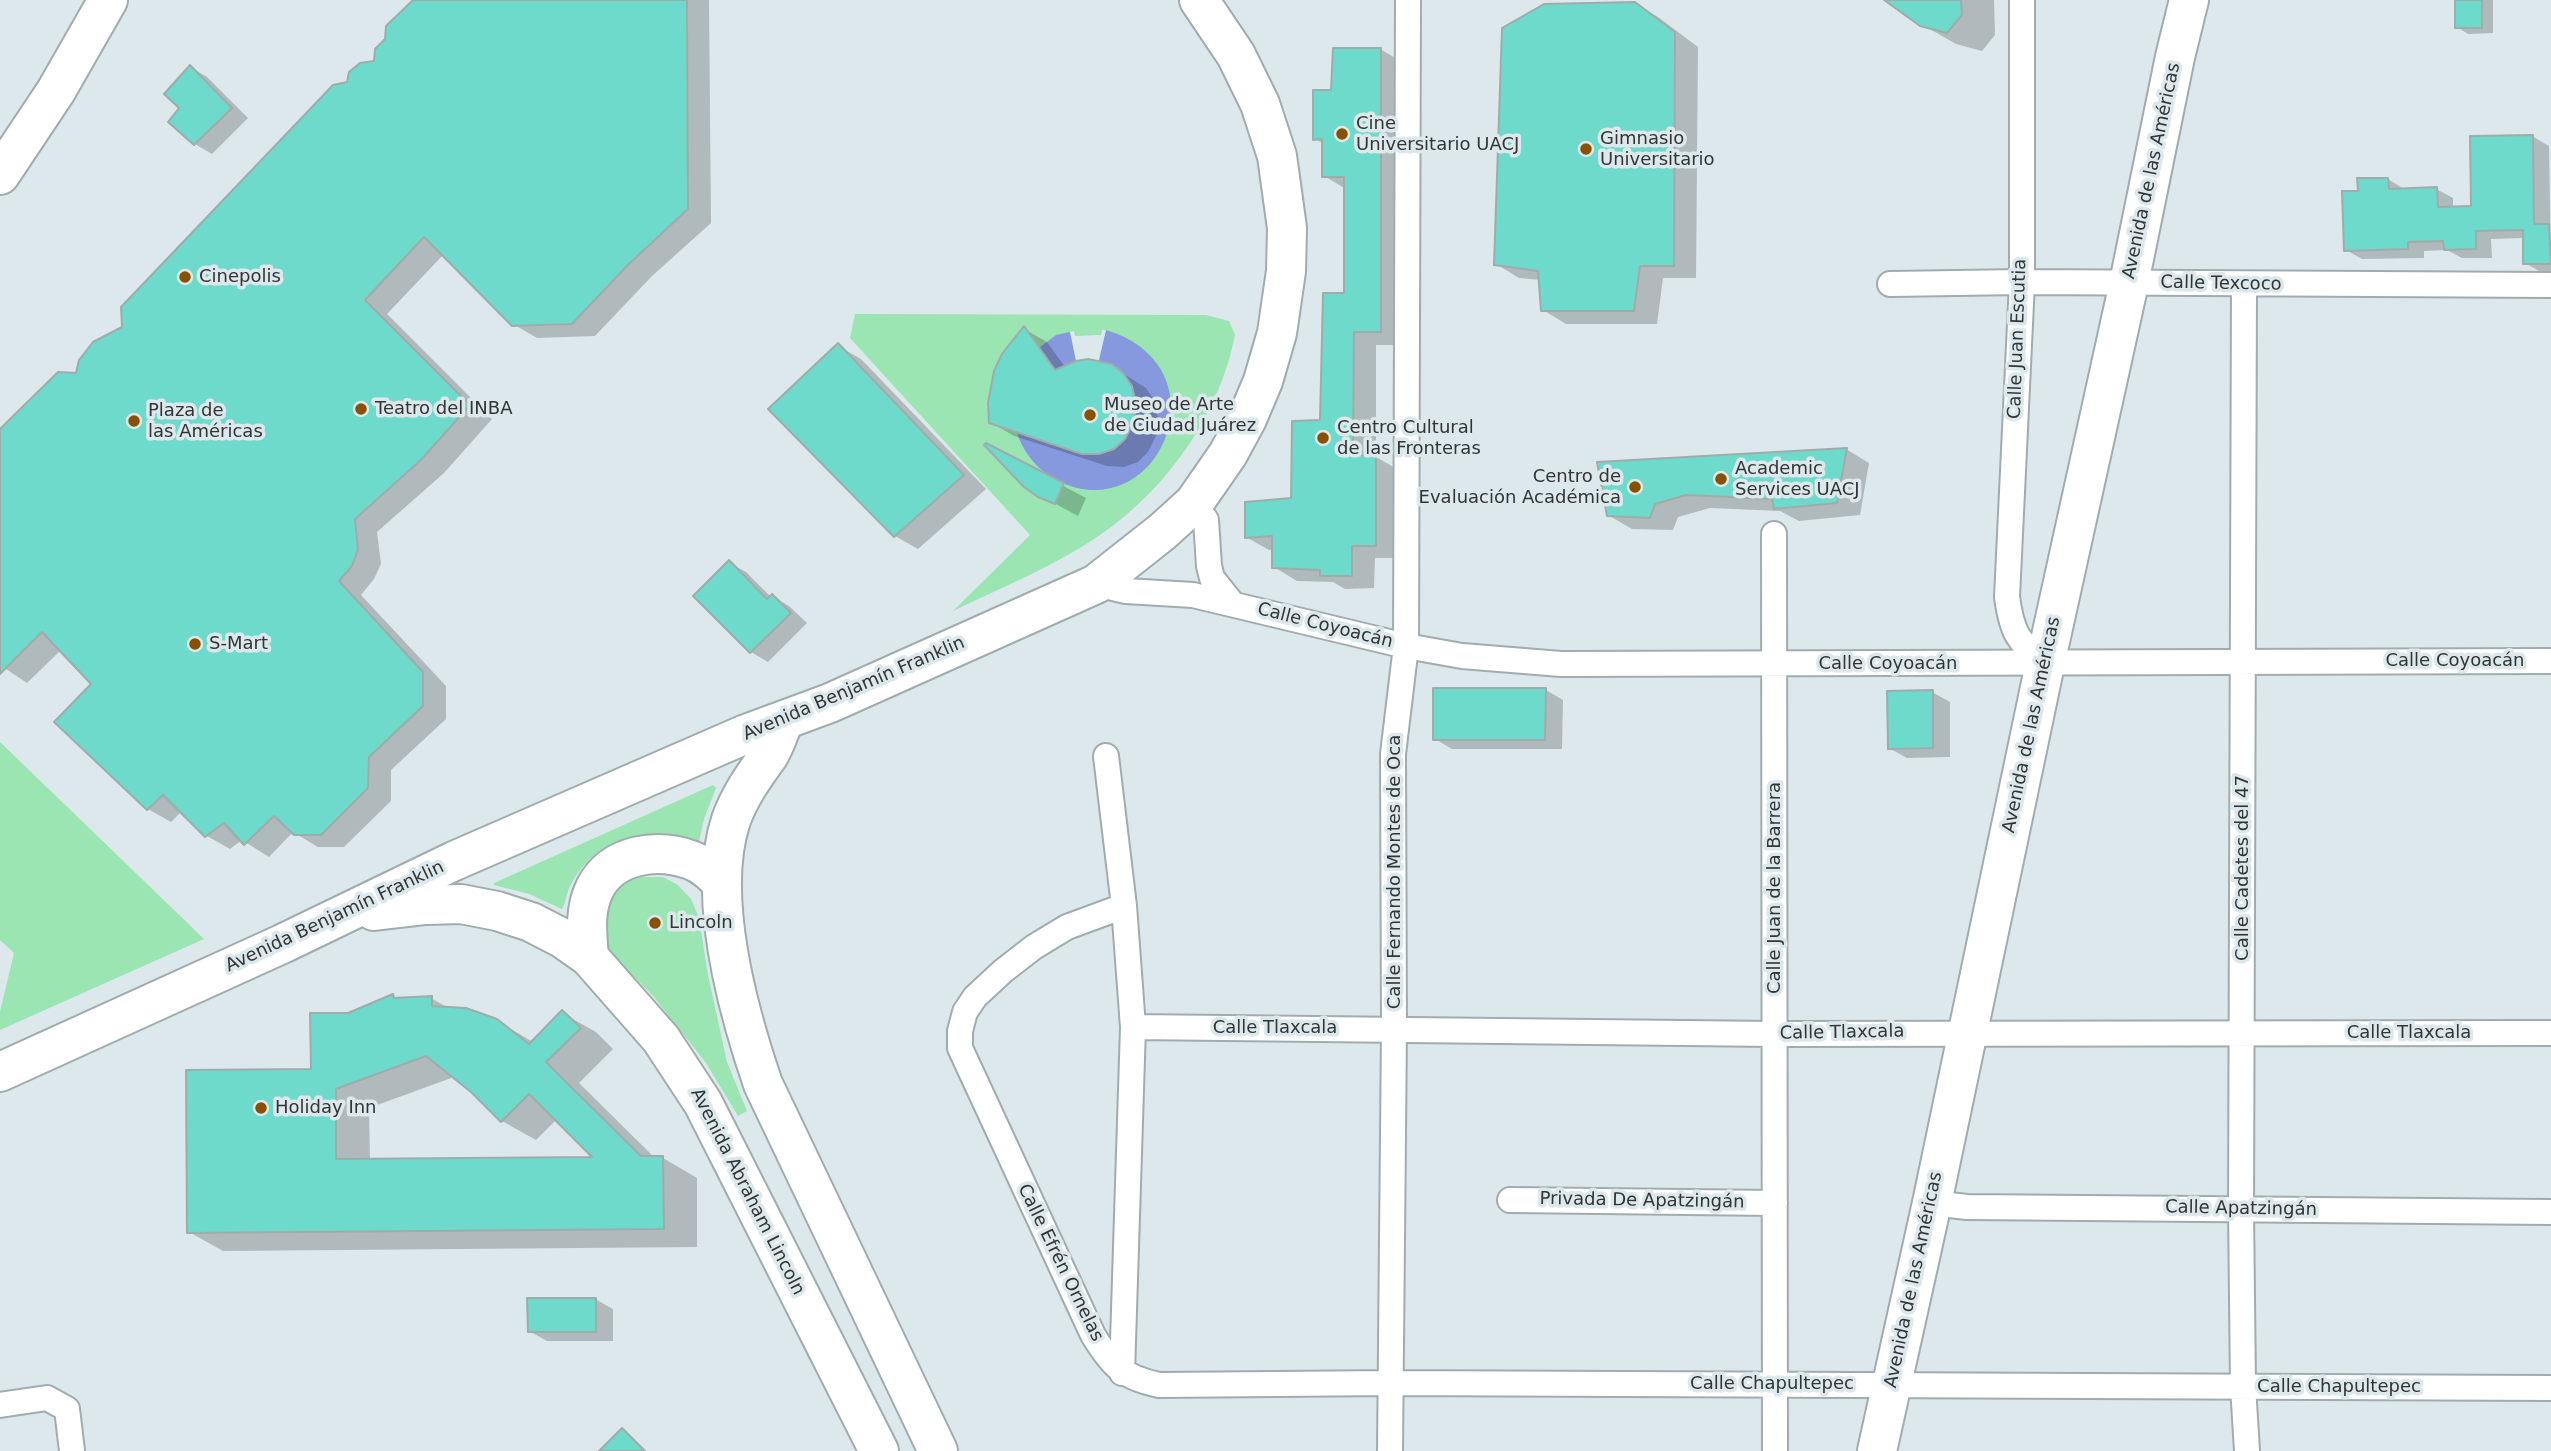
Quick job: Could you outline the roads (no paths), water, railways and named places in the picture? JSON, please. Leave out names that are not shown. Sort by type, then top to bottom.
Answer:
[{"type":"main road","points":[[0,175],[56,91],[108,0]]},
{"type":"main road","name":"Avenida Benjamín Franklin","points":[[0,1072],[454,861],[746,734],[830,703],[1096,584],[1195,503],[1228,454],[1263,381],[1277,333],[1286,271],[1287,228],[1277,156],[1260,104],[1236,55],[1199,0]]},
{"type":"main road","name":"Avenida de las Américas","points":[[1877,1451],[2189,0]]},
{"type":"main road","points":[[784,720],[770,752],[751,779],[731,820],[724,846],[722,883],[733,977],[743,1021],[763,1084],[938,1451]]},
{"type":"main road","points":[[589,957],[586,923],[589,904],[596,886],[607,871],[622,862],[646,854],[669,854],[700,865],[722,883]]},
{"type":"main road","name":"Avenida Abraham Lincoln","points":[[343,914],[461,904],[497,911],[531,922],[562,938],[589,957],[661,1039],[704,1103],[879,1451]]},
{"type":"street","name":"Calle Fernando Montes de Oca","points":[[1390,1451],[1394,1029],[1392,754],[1406,646],[1408,0]]},
{"type":"street","name":"Calle Juan Escutia","points":[[2022,0],[2022,282],[2007,597],[2010,616],[2020,641],[2045,664]]},
{"type":"street","name":"Calle Texcoco","points":[[1891,284],[2022,282],[2551,285]]},
{"type":"street","name":"Calle Cadetes del 47","points":[[2244,285],[2241,1209],[2243,1386],[2247,1451]]},
{"type":"street","name":"Calle Coyoacán","points":[[1195,503],[1206,520],[1212,578],[1232,603]]},
{"type":"street","name":"Calle Juan de la Barrera","points":[[1774,534],[1775,1451]]},
{"type":"street","name":"Calle Coyoacán","points":[[1096,584],[1126,591],[1193,595],[1406,646],[1462,656],[1561,664],[2551,661]]},
{"type":"street","name":"Calle Efrén Ornelas","points":[[1106,756],[1124,906],[1133,1027],[1122,1373]]},
{"type":"street","name":"Calle Efrén Ornelas","points":[[1122,1373],[1106,1357],[1093,1335],[971,1075],[960,1048],[960,1031],[965,1012],[975,997],[1034,947],[1067,927],[1124,906]]},
{"type":"street","name":"Calle Tlaxcala","points":[[1133,1027],[1775,1034],[2551,1033]]},
{"type":"street","name":"Privada De Apatzingán","points":[[1510,1200],[1775,1203]]},
{"type":"street","name":"Calle Apatzingán","points":[[1932,1203],[1967,1207],[2551,1212]]},
{"type":"street","name":"Calle Chapultepec","points":[[1122,1373],[1140,1381],[1159,1384],[1892,1384],[2551,1388]]},
{"type":"street","points":[[0,1405],[47,1398],[66,1409],[72,1451]]},
{"type":"water","points":[[1106,330],[1143,349],[1164,376],[1171,407],[1165,438],[1149,465],[1124,484],[1092,490],[1056,480],[1042,470],[1025,450],[1015,426],[1039,348],[1056,335],[1070,332],[1072,339],[1103,339]],"holes":[[[1082,360],[1114,366],[1129,382],[1135,402],[1132,423],[1122,441],[1105,453],[1083,454],[1057,441],[1051,378],[1063,367]]]},
{"type":"place","name":"Cine Universitario UACJ","points":[[1342,134]]},
{"type":"place","name":"Gimnasio Universitario","points":[[1586,149]]},
{"type":"place","name":"Cinepolis","points":[[185,277]]},
{"type":"place","name":"Teatro del INBA","points":[[361,409]]},
{"type":"place","name":"Museo de Arte de Ciudad Juárez","points":[[1090,415]]},
{"type":"place","name":"Plaza de las Américas","points":[[134,421]]},
{"type":"place","name":"Centro Cultural de las Fronteras","points":[[1323,438]]},
{"type":"place","name":"Academic Services UACJ","points":[[1721,479]]},
{"type":"place","name":"Centro de Evaluación Académica","points":[[1635,487]]},
{"type":"place","name":"S-Mart","points":[[195,644]]},
{"type":"place","name":"Lincoln","points":[[655,923]]},
{"type":"place","name":"Holiday Inn","points":[[261,1108]]}]
